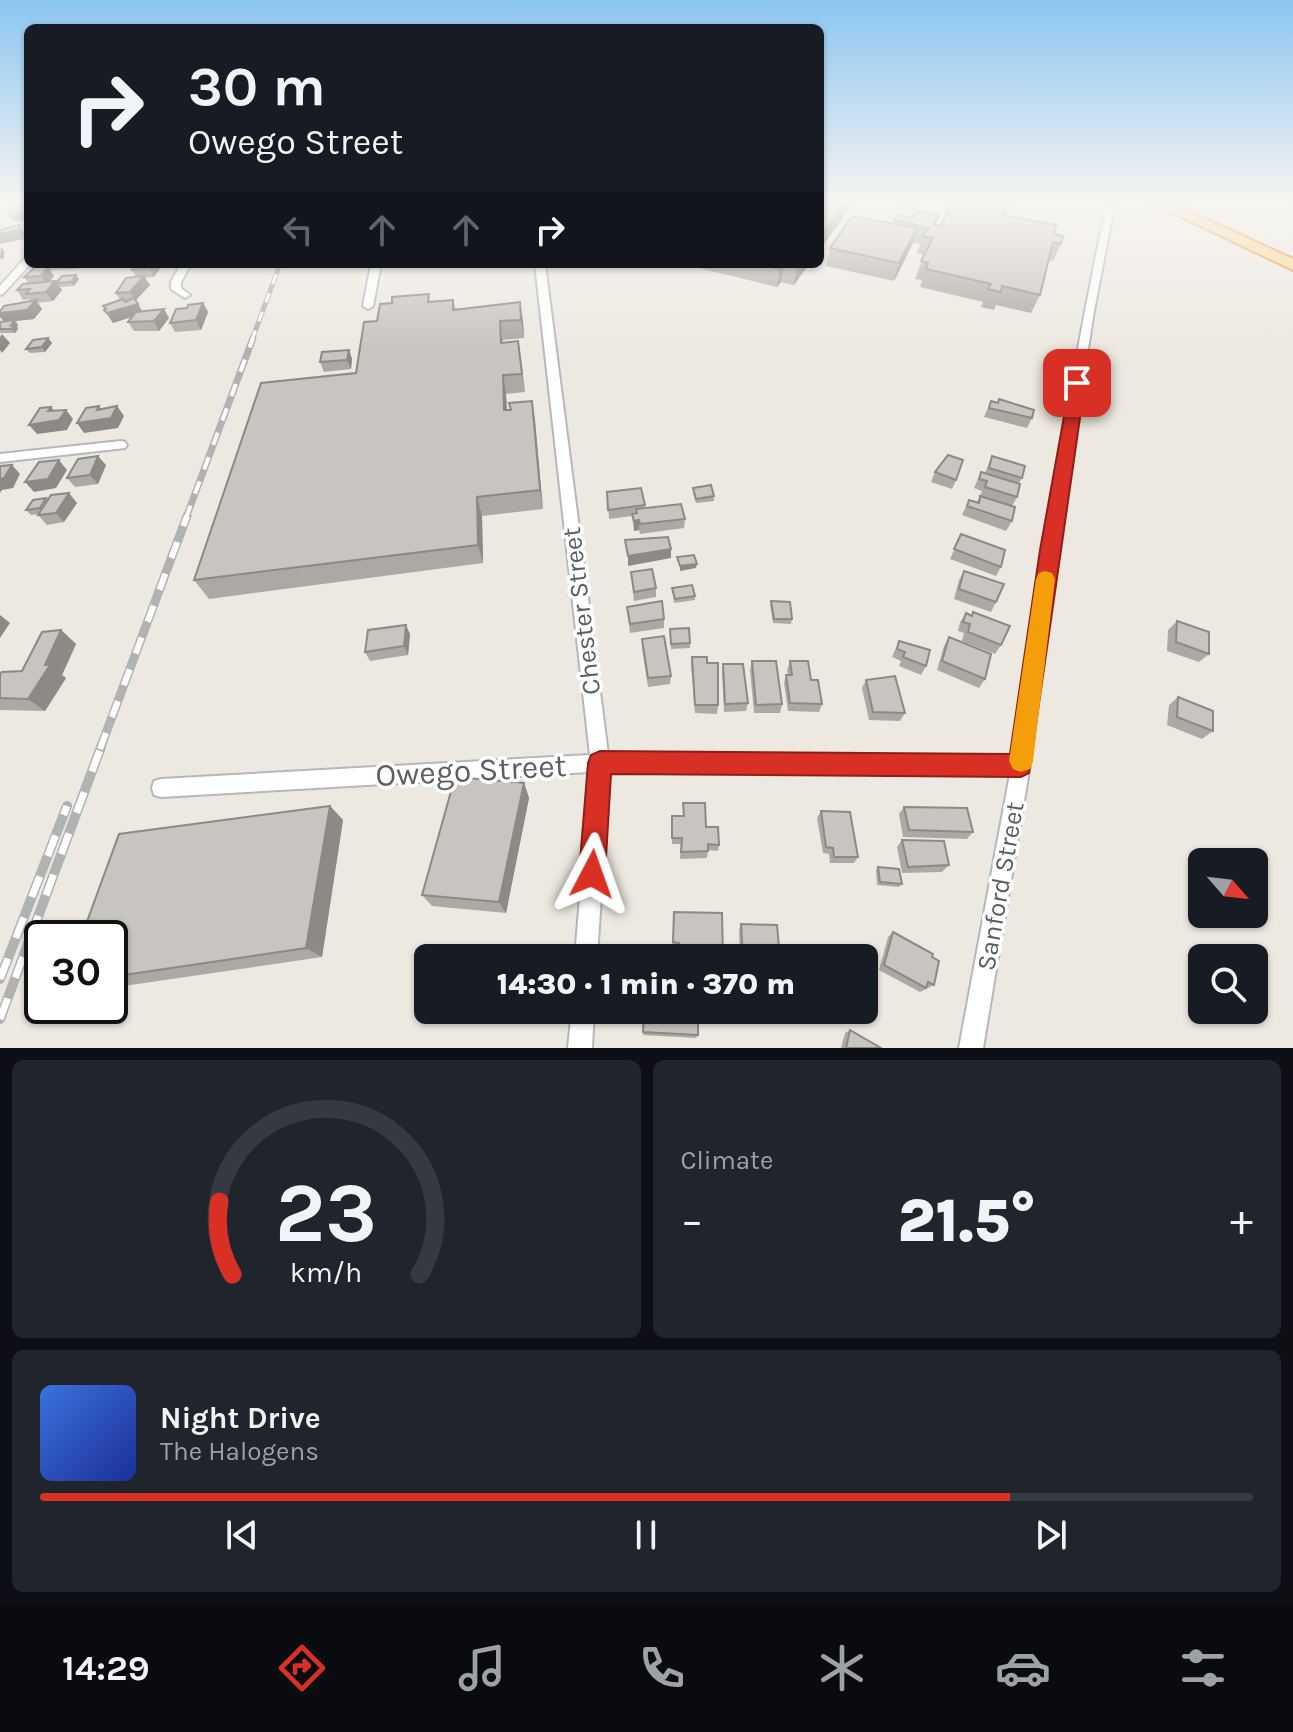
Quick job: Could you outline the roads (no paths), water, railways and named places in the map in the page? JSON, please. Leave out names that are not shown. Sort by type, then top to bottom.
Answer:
[{"type":"highway","points":[[1263,251],[1293,265]]},
{"type":"street","name":"Sanford Street","points":[[971,1048],[1021,765],[1049,550],[1101,251]]},
{"type":"street","points":[[0,292],[24,265]]},
{"type":"street","points":[[184,268],[176,282],[176,289],[185,295]]},
{"type":"street","points":[[368,306],[375,268]]},
{"type":"street","name":"Chester Street","points":[[540,268],[600,763],[587,944]]},
{"type":"street","points":[[0,458],[121,445]]},
{"type":"street","name":"Owego Street","points":[[161,788],[600,763],[1021,765]]},
{"type":"street","points":[[580,1048],[582,1024]]},
{"type":"railway","points":[[252,340],[279,268]]},
{"type":"railway","points":[[186,518],[253,338]]},
{"type":"railway","points":[[100,749],[187,516]]},
{"type":"railway","points":[[0,1019],[101,747]]},
{"type":"railway","points":[[0,979],[67,806]]}]
